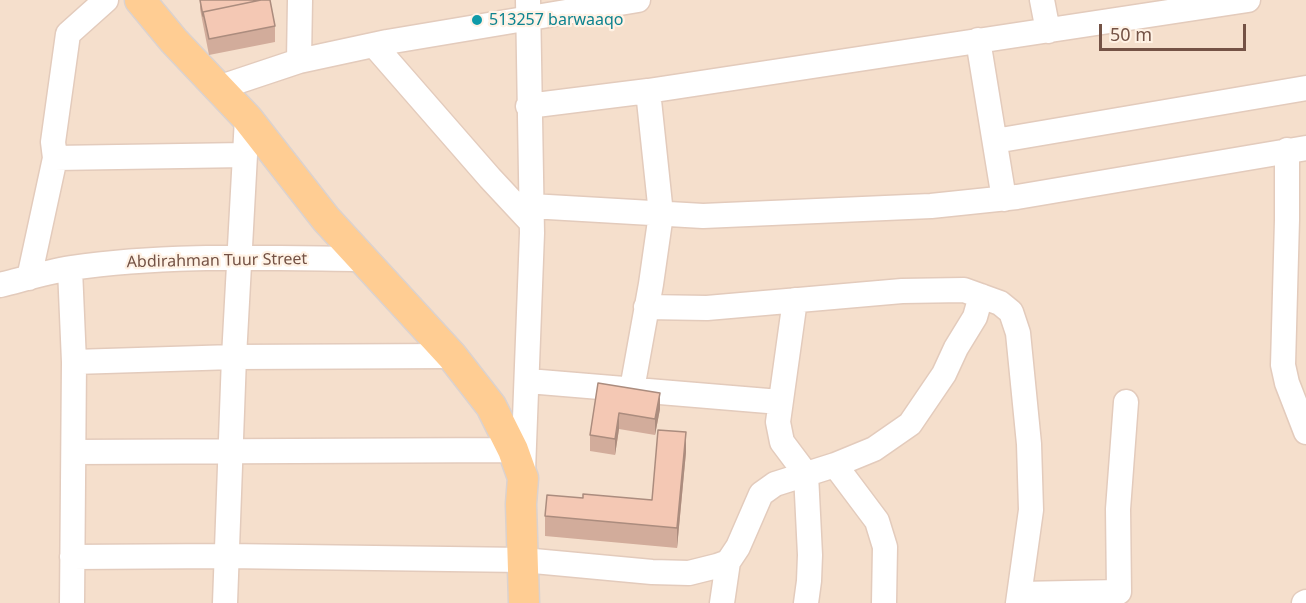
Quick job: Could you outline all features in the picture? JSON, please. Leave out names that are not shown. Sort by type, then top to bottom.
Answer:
[{"type":"main road","points":[[140,0],[247,118],[326,219],[452,356],[491,406],[513,450],[523,478],[521,504],[524,603]]},
{"type":"street","points":[[29,278],[55,158],[53,142],[68,34],[106,0]]},
{"type":"street","points":[[299,61],[300,0]]},
{"type":"street","points":[[218,88],[299,61],[528,8],[638,0]]},
{"type":"street","points":[[1042,0],[1048,31]]},
{"type":"street","points":[[528,106],[648,91],[1248,0]]},
{"type":"street","points":[[523,478],[528,381],[531,214],[528,8]]},
{"type":"street","points":[[978,40],[1004,199]]},
{"type":"street","points":[[374,45],[490,178],[531,214],[703,216],[931,206],[1004,199],[1297,149],[1287,220],[1283,365],[1287,383],[1306,432]]},
{"type":"street","points":[[995,141],[1306,88]]},
{"type":"street","points":[[632,389],[661,214],[648,91]]},
{"type":"street","points":[[225,603],[234,357],[247,118]]},
{"type":"street","points":[[55,158],[245,155]]},
{"type":"street","name":"Abdirahman Tuur Street","points":[[0,285],[70,268],[198,258],[364,259]]},
{"type":"street","points":[[70,268],[74,362],[72,603]]},
{"type":"street","points":[[646,307],[707,308],[902,291],[964,290],[1000,303],[1011,312],[1018,333],[1029,444],[1031,510],[1019,598],[1119,592],[1118,508],[1126,402]]},
{"type":"street","points":[[722,603],[728,562],[738,547],[761,494],[775,484],[835,465],[874,449],[910,424],[944,374],[956,348],[975,317],[981,296]]},
{"type":"street","points":[[795,300],[778,422],[782,442],[806,474],[810,555],[806,603]]},
{"type":"street","points":[[74,362],[234,357],[452,356]]},
{"type":"street","points":[[528,381],[780,402]]},
{"type":"street","points":[[74,452],[513,450]]},
{"type":"street","points":[[835,465],[877,521],[885,547],[884,603]]},
{"type":"street","points":[[72,558],[226,556],[523,560],[661,573],[689,573],[728,562]]},
{"type":"shaded area","points":[[0,0],[1306,0],[1306,603],[0,603]]},
{"type":"building","points":[[200,0],[261,0],[203,12],[203,16]]},
{"type":"building","points":[[270,0],[275,26],[209,39],[203,12]]},
{"type":"building","points":[[598,383],[660,393],[655,419],[619,413],[615,439],[590,435]]},
{"type":"building","points":[[658,430],[686,432],[677,528],[545,516],[547,495],[583,498],[583,494],[652,500]]},
{"type":"place","name":"513257 barwaaqo","points":[[477,20]]}]
